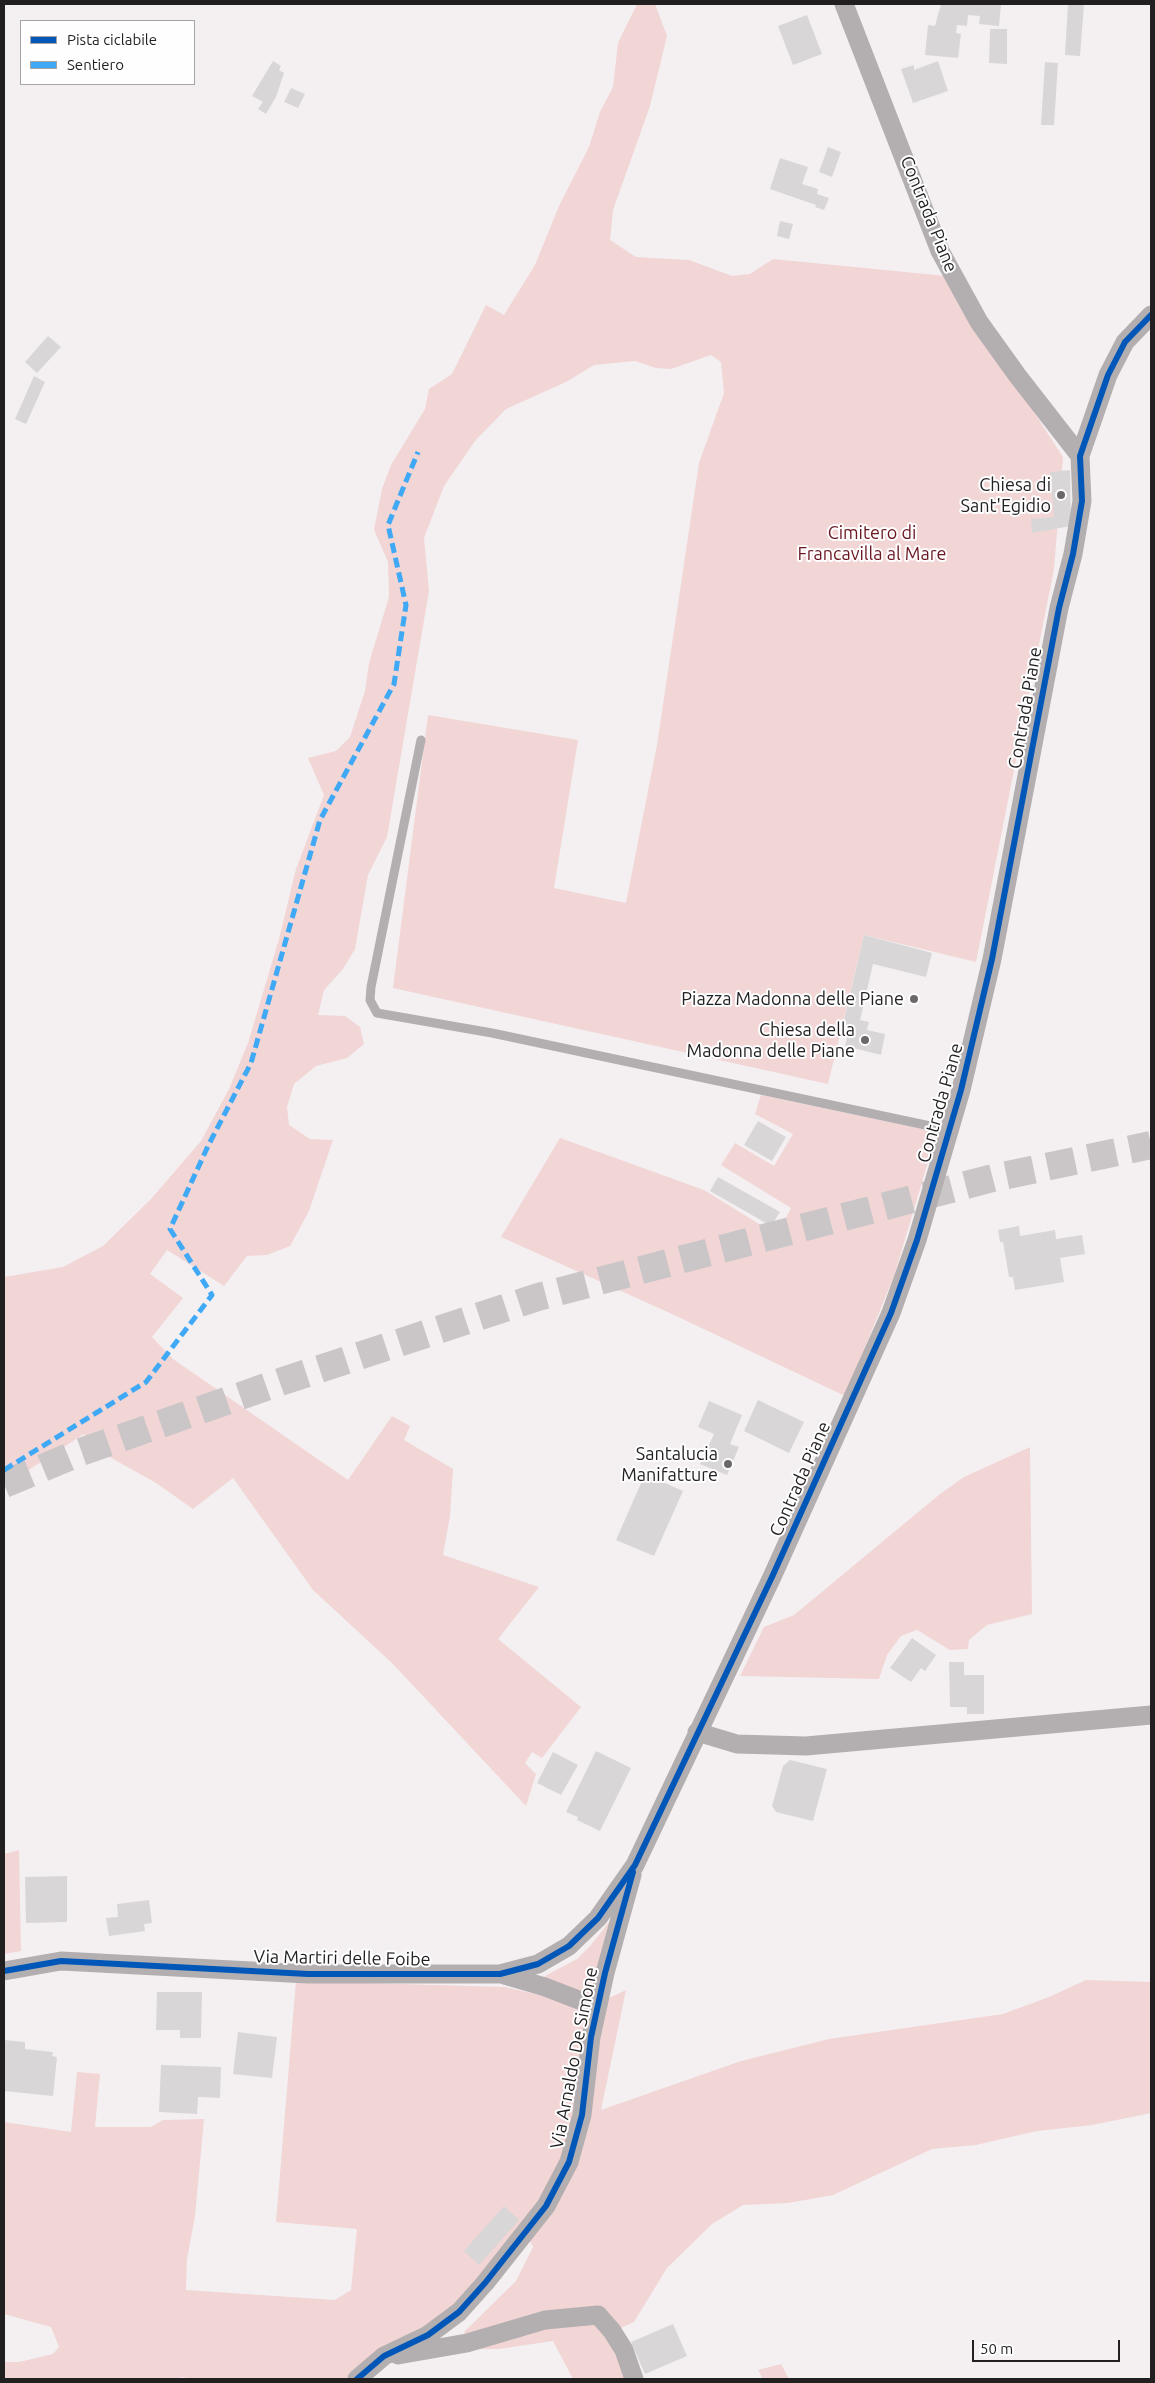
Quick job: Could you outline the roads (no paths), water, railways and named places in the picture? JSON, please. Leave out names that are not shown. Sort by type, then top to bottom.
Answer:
[{"type":"street","name":"Contrada Piane","points":[[844,4],[940,251],[979,322],[1017,375],[1080,456]]},
{"type":"street","name":"Contrada Piane","points":[[635,1865],[772,1577],[891,1313],[917,1240],[961,1090],[992,960],[1059,608],[1073,554],[1082,501],[1080,456],[1108,375],[1125,342],[1151,316]]},
{"type":"street","points":[[697,1732],[737,1744],[806,1746],[1151,1715]]},
{"type":"street","name":"Via Martiri delle Foibe","points":[[4,1971],[61,1961],[308,1974],[500,1974],[538,1964],[569,1946],[598,1918],[635,1865]]},
{"type":"street","name":"Via Arnaldo De Simone","points":[[357,2379],[384,2356],[428,2335],[459,2312],[485,2283],[546,2206],[569,2162],[582,2114],[591,2037],[597,2007],[635,1865]]},
{"type":"street","points":[[500,1974],[546,1987],[597,2007]]},
{"type":"street","points":[[384,2356],[417,2353],[467,2343],[545,2320],[598,2315],[612,2331],[624,2350],[634,2379]]},
{"type":"lane","points":[[421,740],[371,987],[370,1000],[376,1013],[492,1033],[949,1130]]},
{"type":"tunnel","points":[[4,1484],[81,1452],[283,1381],[538,1297],[993,1178],[1151,1145]]},
{"type":"place","name":"Chiesa di Sant'Egidio","points":[[1061,495]]},
{"type":"place","name":"Piazza Madonna delle Piane","points":[[914,999]]},
{"type":"place","name":"Chiesa della Madonna delle Piane","points":[[865,1040]]},
{"type":"place","name":"Santalucia Manifatture","points":[[728,1464]]},
{"type":"park label","name":"Cimitero di Francavilla al Mare","points":[[872,543]]}]
